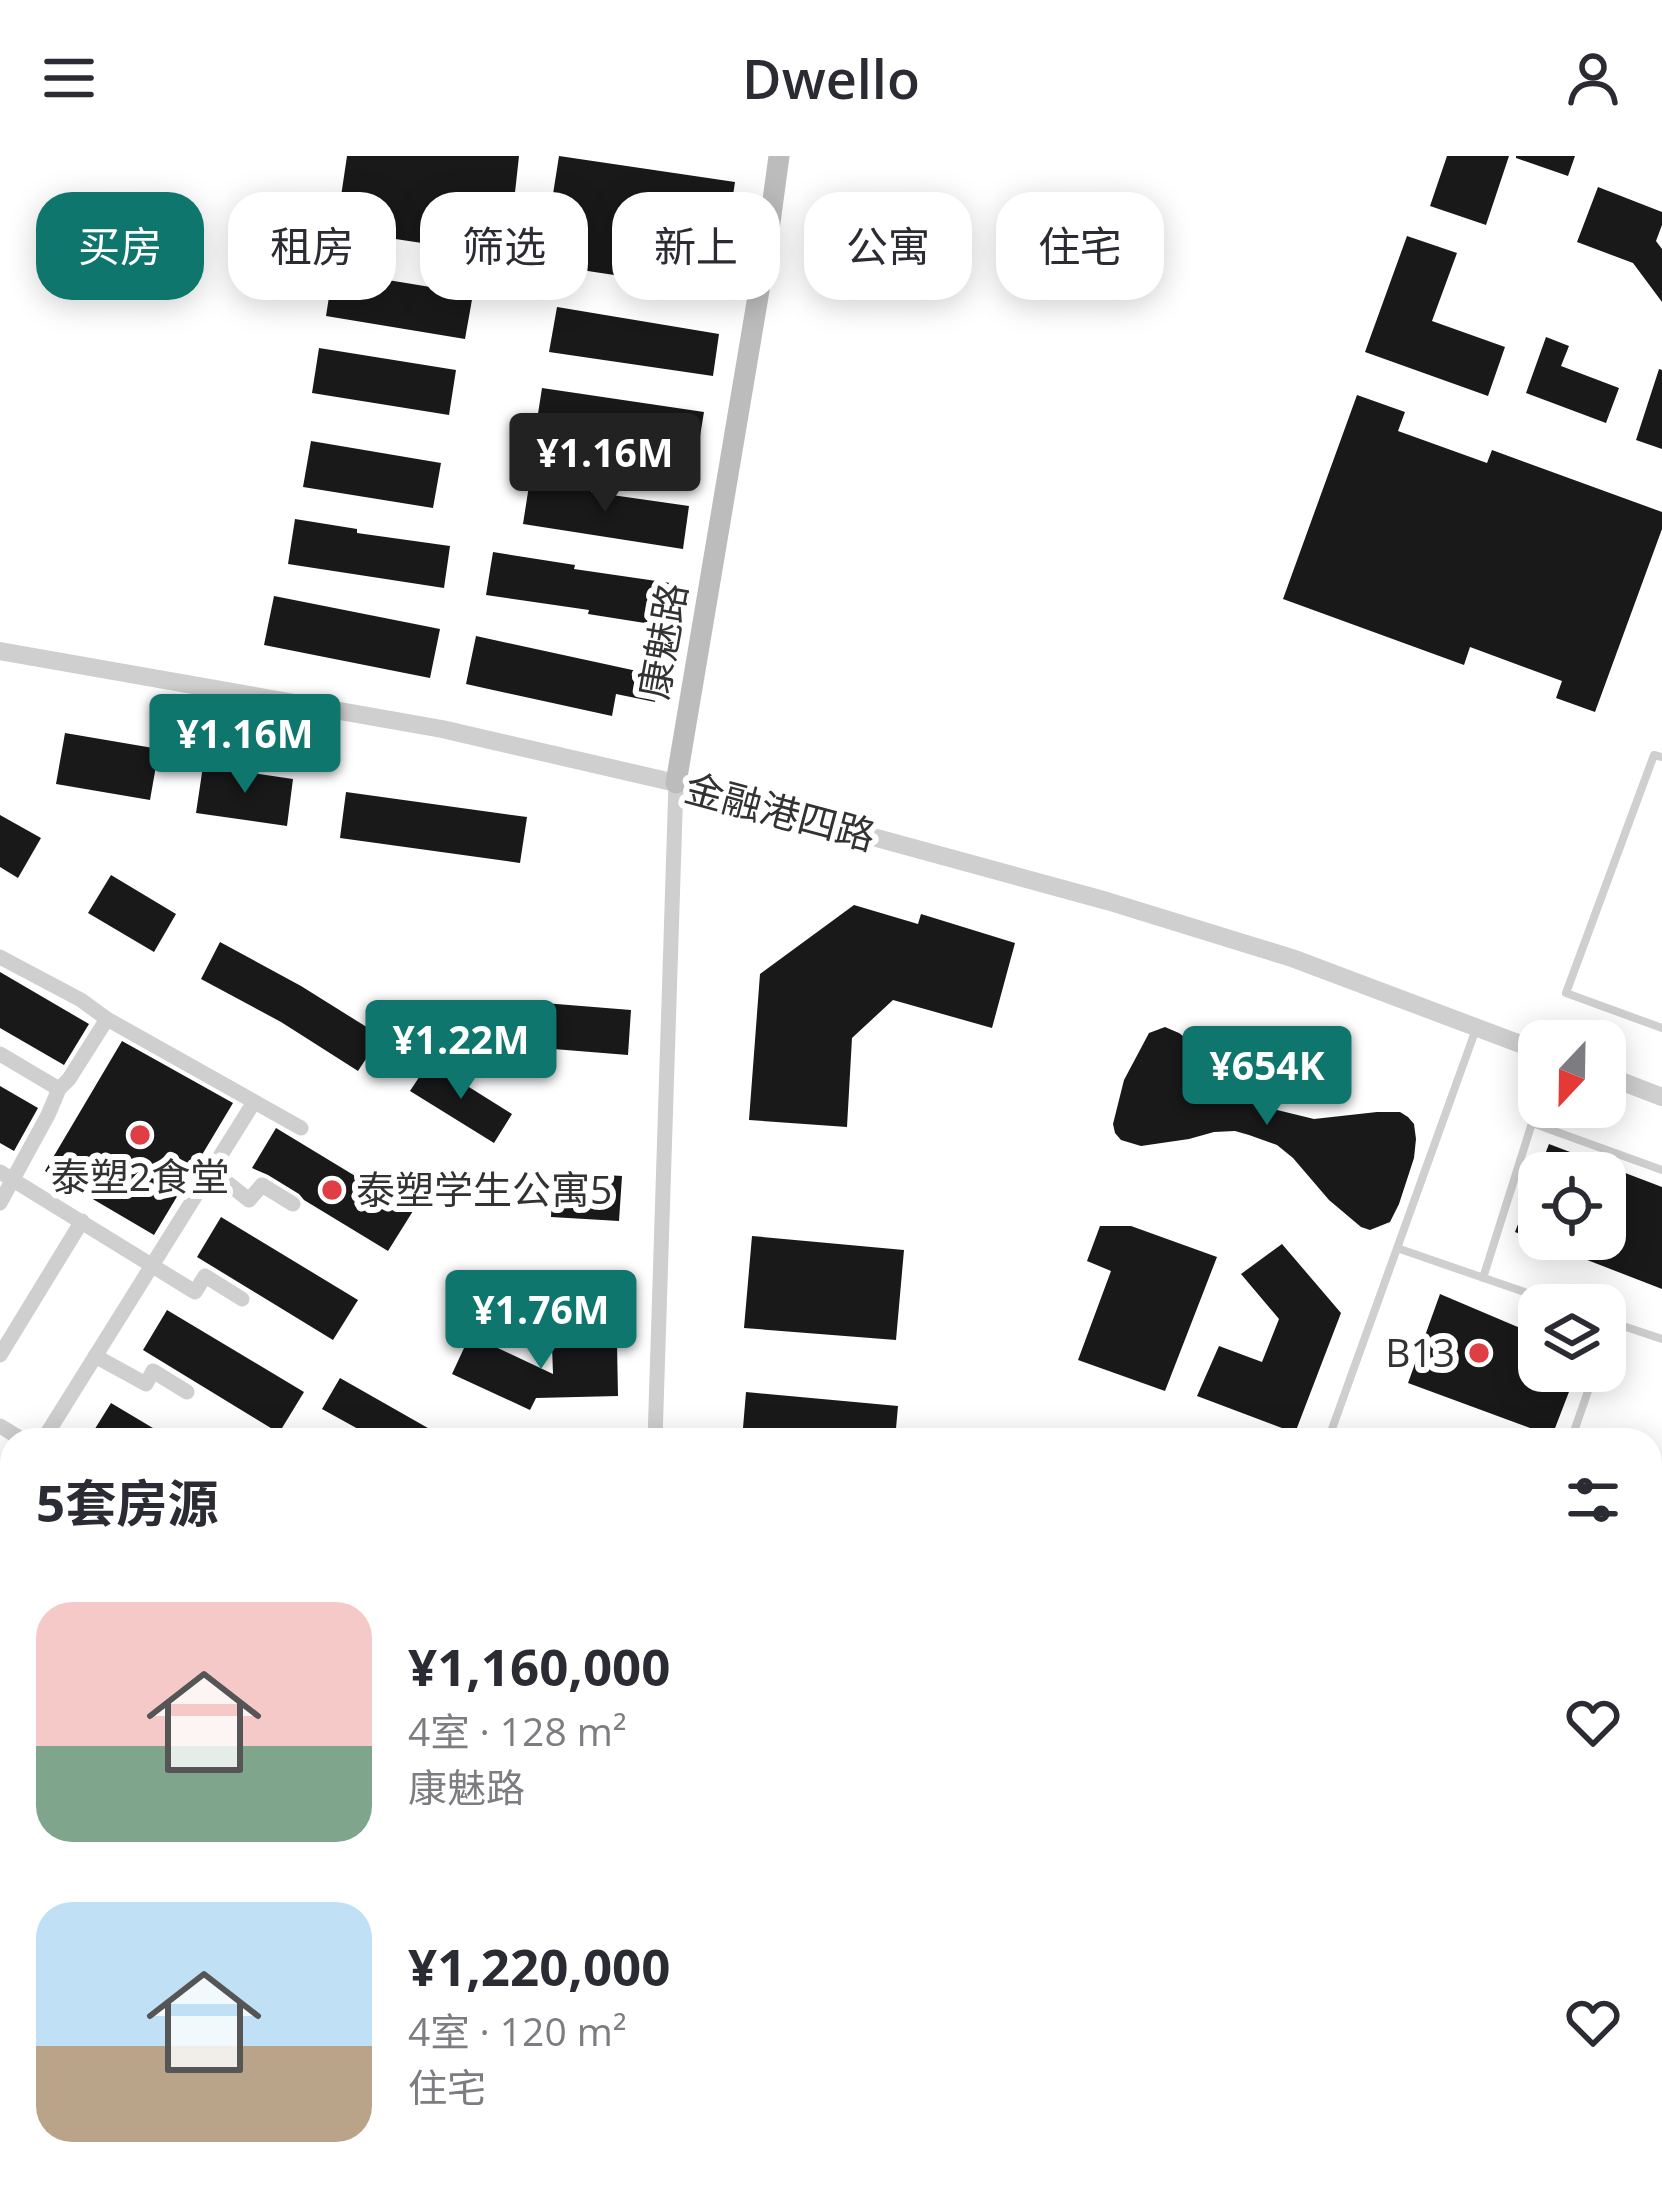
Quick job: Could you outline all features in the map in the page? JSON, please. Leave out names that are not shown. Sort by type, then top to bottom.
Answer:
[{"type":"main road","name":"康魅路","points":[[676,783],[779,156]]},
{"type":"street","name":"金融港四路","points":[[0,651],[442,729],[676,783],[1107,901],[1292,958],[1518,1043]]},
{"type":"street","points":[[655,1428],[676,783]]},
{"type":"street","points":[[0,957],[301,1129]]},
{"type":"street","points":[[0,1203],[7,1175],[107,1019]]},
{"type":"street","points":[[0,1054],[58,1089]]},
{"type":"street","points":[[1626,1084],[1662,1097]]},
{"type":"street","points":[[50,1428],[254,1102]]},
{"type":"street","points":[[211,1170],[250,1200],[262,1185],[293,1204]]},
{"type":"street","points":[[7,1175],[195,1292],[205,1276],[242,1299]]},
{"type":"street","points":[[0,1355],[82,1221]]},
{"type":"street","points":[[95,1356],[146,1384],[154,1370],[187,1392]]},
{"type":"lane","points":[[1662,758],[1654,754],[1566,993],[1662,1028]]},
{"type":"lane","points":[[1332,1428],[1476,1027]]},
{"type":"lane","points":[[1484,1278],[1532,1123],[1662,1170]]},
{"type":"lane","points":[[1397,1248],[1518,1290]]},
{"type":"lane","points":[[1626,1327],[1662,1340]]},
{"type":"lane","points":[[1575,1428],[1587,1392]]},
{"type":"building","points":[[347,156],[519,156],[515,192],[420,192],[420,243],[396,239],[396,192],[342,192]]},
{"type":"building","points":[[559,156],[735,182],[734,192],[612,192],[612,275],[588,271],[588,192],[553,192]]},
{"type":"building","points":[[1447,156],[1509,156],[1486,225],[1430,206]]},
{"type":"building","points":[[1516,156],[1575,156],[1568,176]]},
{"type":"building","points":[[1598,187],[1662,212],[1656,241],[1662,249],[1662,302],[1633,263],[1577,242]]},
{"type":"building","points":[[1407,236],[1457,253],[1432,321],[1505,347],[1488,396],[1365,352]]},
{"type":"building","points":[[396,281],[420,285],[420,300],[472,300],[465,339],[326,316],[328,300],[396,300]]},
{"type":"building","points":[[557,307],[719,334],[713,376],[549,352]]},
{"type":"building","points":[[1546,337],[1569,346],[1561,366],[1619,388],[1606,423],[1526,393]]},
{"type":"building","points":[[319,348],[456,370],[449,415],[312,393]]},
{"type":"building","points":[[1662,370],[1662,449],[1636,440]]},
{"type":"building","points":[[542,388],[704,412],[697,454],[535,433]]},
{"type":"building","points":[[1357,395],[1405,412],[1398,431],[1487,463],[1492,450],[1662,512],[1662,529],[1595,712],[1556,698],[1562,681],[1470,647],[1464,665],[1283,599]]},
{"type":"building","points":[[311,441],[441,463],[433,508],[303,487]]},
{"type":"building","points":[[530,479],[689,506],[683,549],[523,524]]},
{"type":"building","points":[[295,519],[450,546],[444,588],[288,564]]},
{"type":"building","points":[[493,552],[677,584],[670,627],[486,595]]},
{"type":"building","points":[[274,596],[440,629],[430,678],[264,645]]},
{"type":"building","points":[[476,636],[660,676],[655,702],[616,694],[612,716],[466,684]]},
{"type":"building","points":[[65,733],[159,749],[150,800],[56,784]]},
{"type":"building","points":[[203,766],[293,779],[287,826],[196,813]]},
{"type":"building","points":[[346,792],[527,817],[520,863],[340,838]]},
{"type":"building","points":[[0,815],[41,838],[18,878],[0,867]]},
{"type":"building","points":[[111,875],[176,914],[154,952],[88,913]]},
{"type":"building","points":[[854,905],[918,924],[921,914],[1015,943],[992,1028],[893,1000],[852,1038],[847,1127],[749,1120],[760,974]]},
{"type":"building","points":[[220,942],[381,1036],[358,1071],[201,979]]},
{"type":"building","points":[[0,972],[89,1024],[64,1065],[0,1028]]},
{"type":"building","points":[[519,1001],[631,1010],[628,1055],[516,1046]]},
{"type":"building","points":[[1165,1027],[1195,1045],[1235,1086],[1273,1109],[1314,1119],[1377,1112],[1400,1112],[1408,1117],[1414,1124],[1414,1158],[1390,1222],[1370,1230],[1361,1227],[1329,1200],[1293,1158],[1277,1145],[1249,1135],[1214,1132],[1141,1146],[1121,1140],[1113,1124],[1124,1080],[1149,1033]]},
{"type":"building","name":"泰塑2食堂","points":[[122,1041],[233,1103],[154,1235],[45,1171]]},
{"type":"building","points":[[429,1062],[512,1114],[494,1143],[410,1091]]},
{"type":"building","points":[[0,1086],[38,1108],[14,1151],[0,1143]]},
{"type":"building","name":"泰塑学生公寓5","points":[[276,1128],[413,1211],[388,1251],[252,1168]]},
{"type":"building","points":[[1549,1144],[1570,1152],[1546,1152]]},
{"type":"building","points":[[553,1172],[622,1176],[619,1221],[551,1217]]},
{"type":"building","points":[[1626,1173],[1662,1187],[1662,1289],[1587,1260],[1626,1260]]},
{"type":"building","points":[[221,1217],[358,1300],[333,1340],[197,1257]]},
{"type":"building","points":[[1100,1226],[1131,1226],[1217,1257],[1165,1391],[1078,1360],[1111,1271],[1087,1261]]},
{"type":"building","points":[[752,1236],[904,1250],[896,1340],[744,1328]]},
{"type":"building","points":[[1282,1244],[1341,1313],[1297,1428],[1282,1428],[1197,1396],[1219,1346],[1262,1362],[1279,1319],[1241,1274]]},
{"type":"building","name":"B13","points":[[1440,1294],[1518,1327],[1518,1392],[1569,1392],[1555,1428],[1530,1428],[1408,1383]]},
{"type":"building","points":[[167,1310],[304,1392],[282,1428],[271,1428],[143,1350]]},
{"type":"building","points":[[470,1335],[553,1374],[552,1346],[617,1344],[618,1396],[536,1398],[530,1410],[452,1374]]},
{"type":"building","points":[[340,1378],[428,1428],[356,1428],[322,1409]]},
{"type":"building","points":[[746,1392],[898,1406],[896,1428],[743,1428]]},
{"type":"building","points":[[111,1403],[153,1428],[95,1428]]},
{"type":"place","name":"泰塑2食堂","points":[[140,1135]]},
{"type":"place","name":"泰塑学生公寓5","points":[[332,1190]]},
{"type":"place","name":"B13","points":[[1479,1353]]}]
